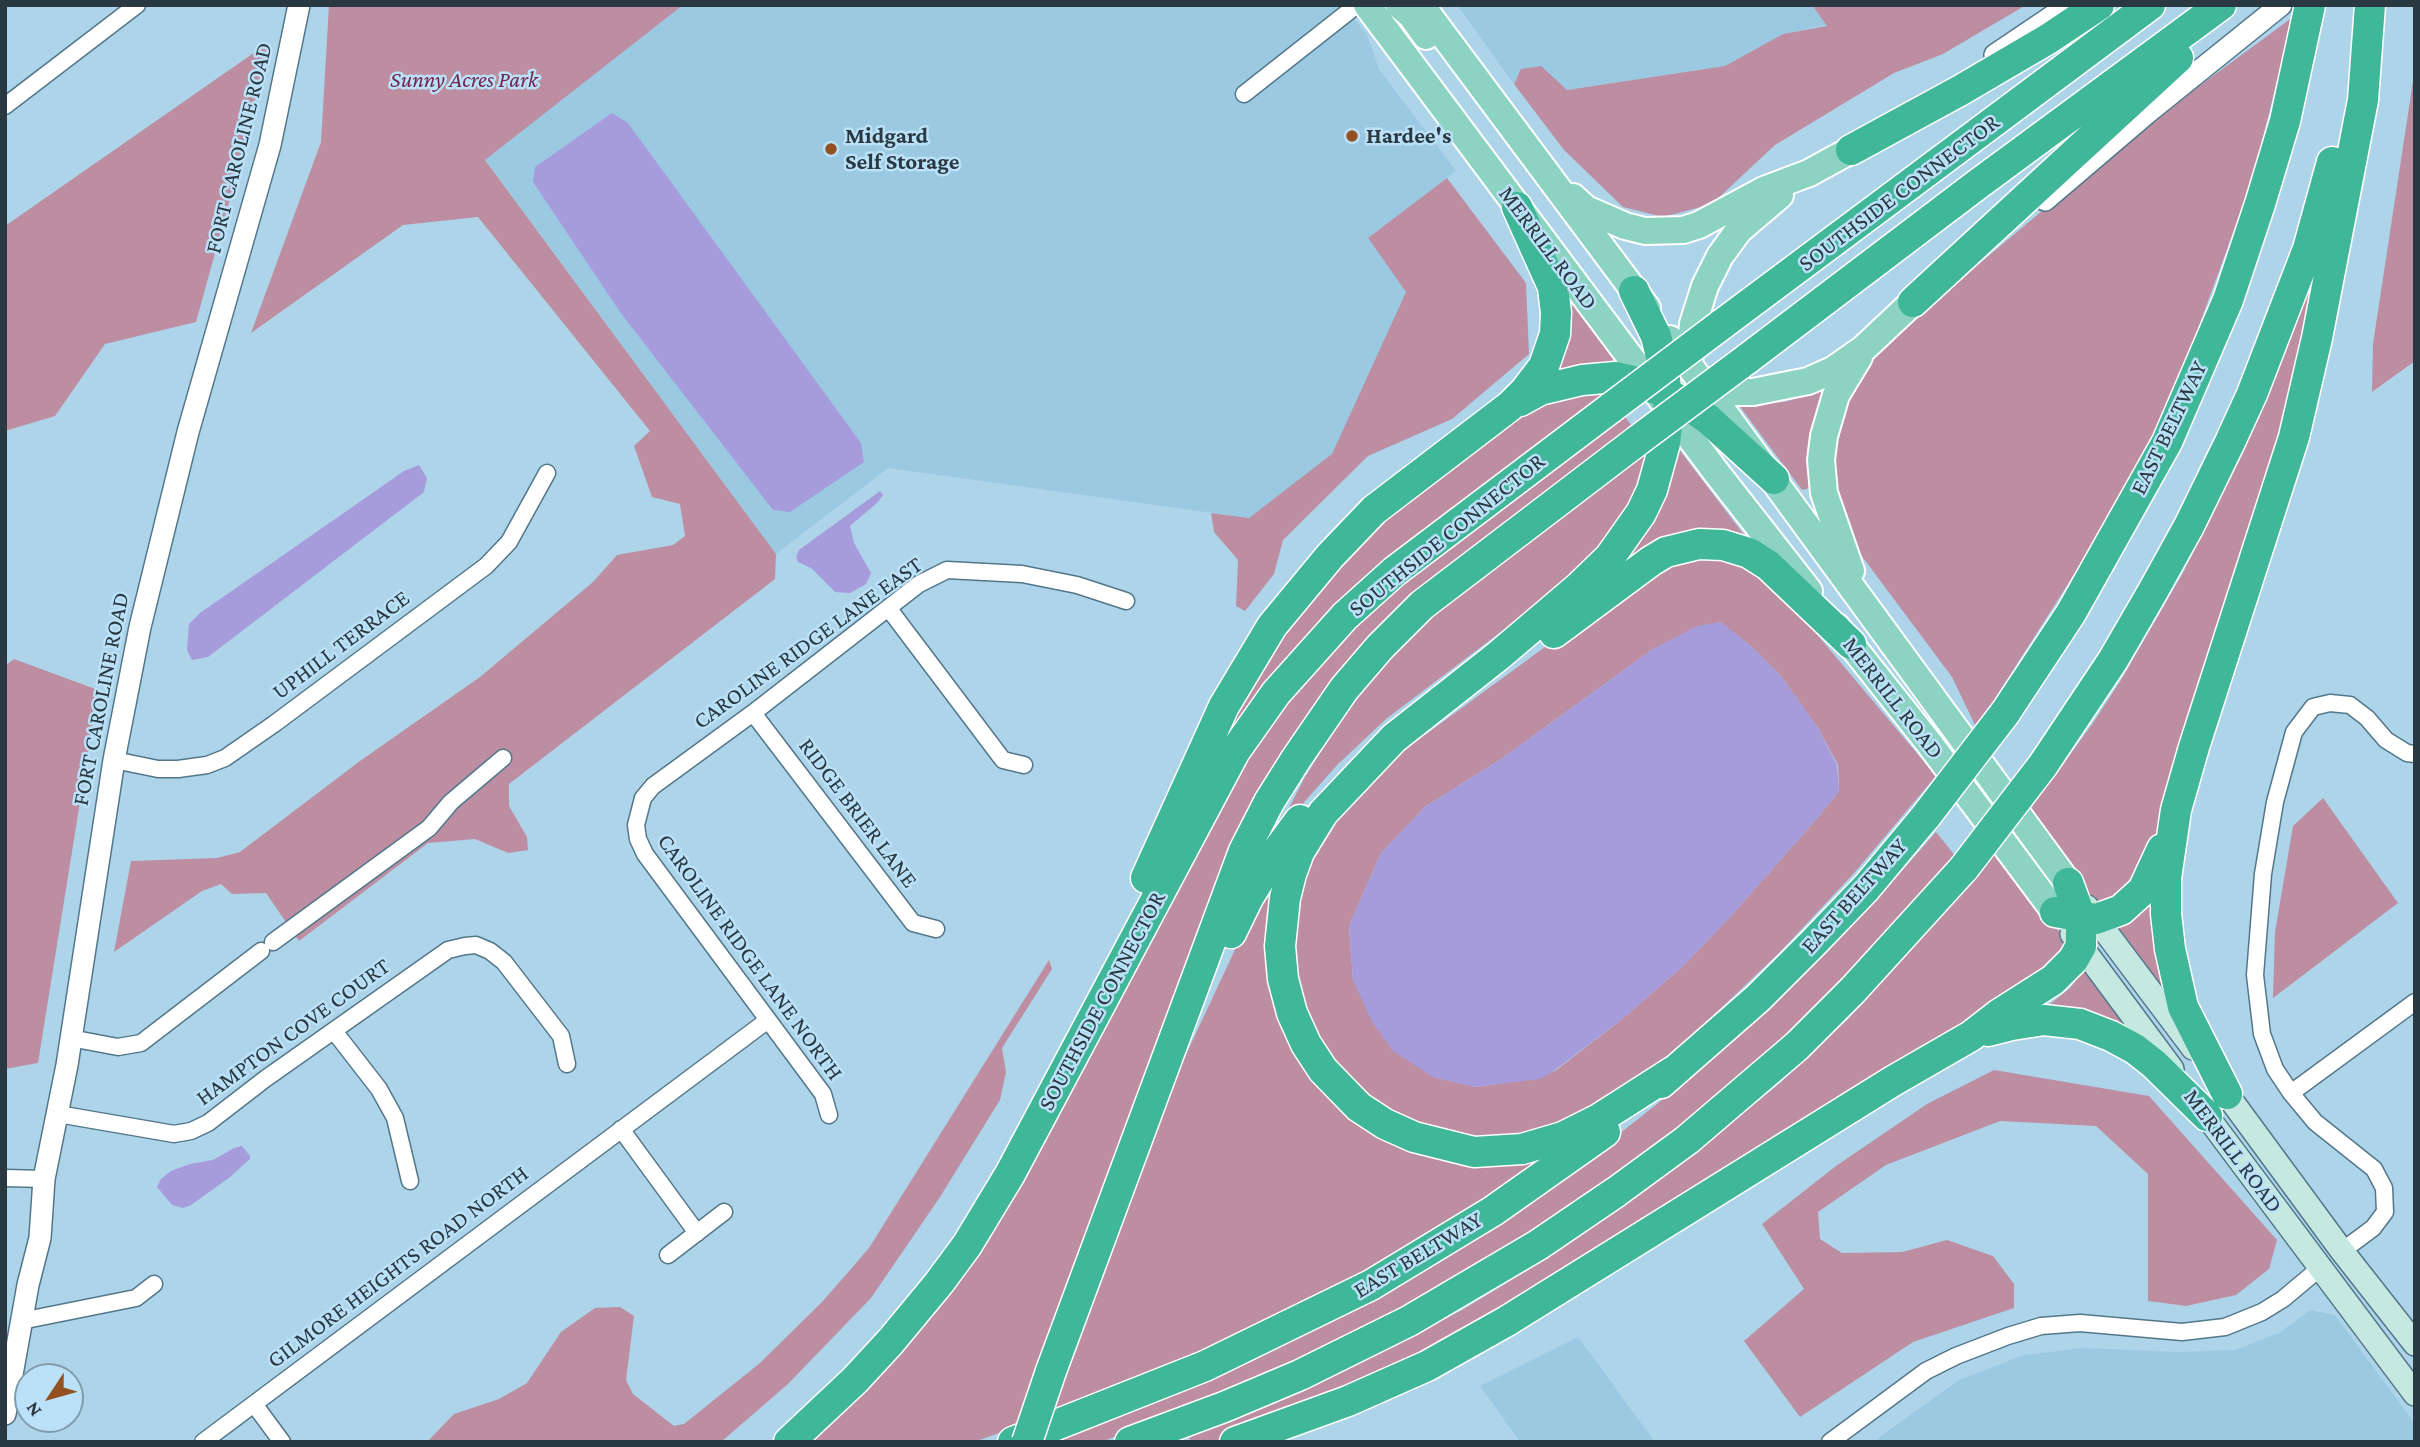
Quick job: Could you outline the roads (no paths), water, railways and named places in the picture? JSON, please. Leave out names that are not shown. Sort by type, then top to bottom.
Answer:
[{"type":"highway","points":[[1851,150],[1972,83],[2099,5]]},
{"type":"highway","name":"SOUTHSIDE CONNECTOR","points":[[789,1442],[855,1380],[939,1283],[967,1245],[1010,1174],[1235,751],[1276,693],[1345,616],[1395,571],[2150,5]]},
{"type":"highway","name":"SOUTHSIDE CONNECTOR","points":[[1027,1442],[1244,850],[1269,802],[1344,690],[1380,647],[1422,605],[1978,184],[2221,5]]},
{"type":"highway","points":[[1913,302],[2210,29],[2230,5]]},
{"type":"highway","points":[[1130,1442],[1300,1375],[1409,1321],[1538,1245],[1616,1192],[1686,1140],[1797,1046],[1853,990],[1964,868],[2043,765],[2113,660],[2195,514],[2252,394],[2308,248],[2348,104],[2370,5]]},
{"type":"highway","points":[[2078,924],[2121,910],[2143,890],[2157,865],[2176,810],[2294,437],[2317,338],[2363,100],[2370,5]]},
{"type":"highway","name":"EAST BELTWAY","points":[[1013,1442],[1205,1366],[1371,1285],[1493,1211],[1619,1121],[1758,998],[1866,888],[1926,816],[2004,713],[2071,613],[2167,442],[2228,300],[2260,204],[2284,121],[2300,6]]},
{"type":"highway","points":[[1042,1115],[1104,968],[1208,739],[1246,666],[1272,626],[1330,556],[1374,510],[1510,406],[1544,366],[1555,334],[1553,287],[1517,207]]},
{"type":"highway","points":[[1634,291],[1678,386],[1708,419],[1774,479]]},
{"type":"highway","points":[[1510,406],[1540,390],[1583,380],[1615,377],[1678,386]]},
{"type":"highway","points":[[1674,1071],[1599,1119],[1563,1137],[1522,1149],[1474,1152],[1414,1137],[1385,1124],[1344,1093],[1323,1070],[1306,1044],[1292,1013],[1283,979],[1280,946],[1285,898],[1298,852],[1322,813],[1394,738],[1535,626],[1610,557],[1641,513],[1652,490],[1678,386]]},
{"type":"highway","points":[[1353,780],[1651,561],[1666,552],[1684,547],[1723,545],[1749,553],[1768,565],[1851,644]]},
{"type":"highway","points":[[1181,1021],[1208,982],[1248,898],[1275,854],[1305,813],[1343,769],[1378,736],[1610,557]]},
{"type":"highway","points":[[2176,810],[2166,878],[2170,949],[2183,1007],[2227,1094]]},
{"type":"highway","points":[[1235,1442],[1348,1401],[1427,1366],[1518,1315],[1971,1036],[1998,1015],[2053,981],[2073,960],[2078,924],[2068,883]]},
{"type":"highway","points":[[1971,1036],[2011,1025],[2044,1020],[2080,1024],[2135,1049],[2154,1064],[2213,1125]]},
{"type":"main road","name":"MERRILL ROAD","points":[[1367,5],[1583,294],[1678,386],[1716,472],[1851,644],[2078,924],[2227,1094],[2342,1251],[2415,1344]]},
{"type":"main road","points":[[1399,5],[1410,15],[1581,245],[1634,291]]},
{"type":"main road","name":"MERRILL ROAD","points":[[1421,5],[1634,291]]},
{"type":"main road","points":[[1539,164],[1586,209],[1625,226],[1665,232],[1699,225],[1764,190],[1809,173],[1851,150]]},
{"type":"main road","points":[[1809,173],[1759,211],[1739,230],[1720,256],[1705,286],[1678,386],[1753,392],[1808,381],[1833,370],[1863,349],[1913,302]]},
{"type":"main road","points":[[1860,598],[1824,493],[1821,460],[1824,436],[1836,395],[1863,349]]},
{"type":"main road","name":"MERRILL ROAD","points":[[1774,479],[2068,883]]},
{"type":"main road","name":"MERRILL ROAD","points":[[2078,924],[2213,1125],[2415,1394]]},
{"type":"main road","points":[[2213,1125],[2237,1139],[2311,1237],[2322,1246],[2342,1251]]},
{"type":"main road","points":[[2320,1268],[2334,1267],[2343,1271],[2397,1343],[2415,1358]]},
{"type":"street","points":[[5,106],[137,5]]},
{"type":"street","name":"FORT CAROLINE ROAD","points":[[5,1414],[9,1362],[40,1238],[44,1180],[58,1114],[114,760],[140,627],[188,432],[270,145],[299,5]]},
{"type":"street","points":[[1244,94],[1357,5]]},
{"type":"street","points":[[1851,150],[2069,5]]},
{"type":"street","points":[[1913,302],[1998,239],[2147,113],[2300,6]]},
{"type":"street","name":"UPHILL TERRACE","points":[[114,760],[158,769],[178,769],[207,765],[225,758],[486,566],[509,542],[547,473]]},
{"type":"street","name":"CAROLINE RIDGE LANE EAST","points":[[636,825],[643,799],[653,786],[753,713],[919,584],[947,570],[1022,574],[1077,585],[1126,601]]},
{"type":"street","points":[[889,609],[1003,760],[1024,765]]},
{"type":"street","points":[[2342,1251],[2373,1228],[2385,1212],[2384,1188],[2374,1169],[2315,1122],[2275,1069],[2262,1034],[2255,975],[2263,874],[2275,802],[2294,732],[2313,707],[2330,703],[2350,705],[2367,718],[2386,740],[2407,753],[2415,754]]},
{"type":"street","name":"RIDGE BRIER LANE","points":[[753,713],[913,923],[936,929]]},
{"type":"street","points":[[70,1038],[118,1047],[141,1044],[429,828],[451,802],[503,758]]},
{"type":"street","name":"CAROLINE RIDGE LANE NORTH","points":[[636,825],[638,839],[645,854],[823,1094],[829,1115]]},
{"type":"street","name":"HAMPTON COVE COURT","points":[[58,1114],[174,1134],[191,1131],[208,1123],[448,950],[465,946],[476,945],[505,962],[561,1037],[567,1064]]},
{"type":"street","points":[[2291,1093],[2413,1006]]},
{"type":"street","name":"GILMORE HEIGHTS ROAD NORTH","points":[[203,1442],[768,1020]]},
{"type":"street","points":[[334,1031],[379,1089],[395,1118],[411,1181]]},
{"type":"street","points":[[621,1129],[697,1233]]},
{"type":"street","points":[[5,1178],[44,1180]]},
{"type":"street","points":[[668,1255],[724,1212]]},
{"type":"street","points":[[1830,1442],[1926,1371],[2008,1336],[2041,1326],[2080,1323],[2182,1332],[2225,1327],[2262,1312],[2283,1299],[2320,1268]]},
{"type":"street","points":[[21,1321],[136,1297],[154,1284]]},
{"type":"street","points":[[254,1404],[282,1442]]},
{"type":"place","name":"Hardee's","points":[[1352,136]]},
{"type":"place","name":"Midgard Self Storage","points":[[831,149]]},
{"type":"park label","name":"Sunny Acres Park","points":[[464,80]]}]
